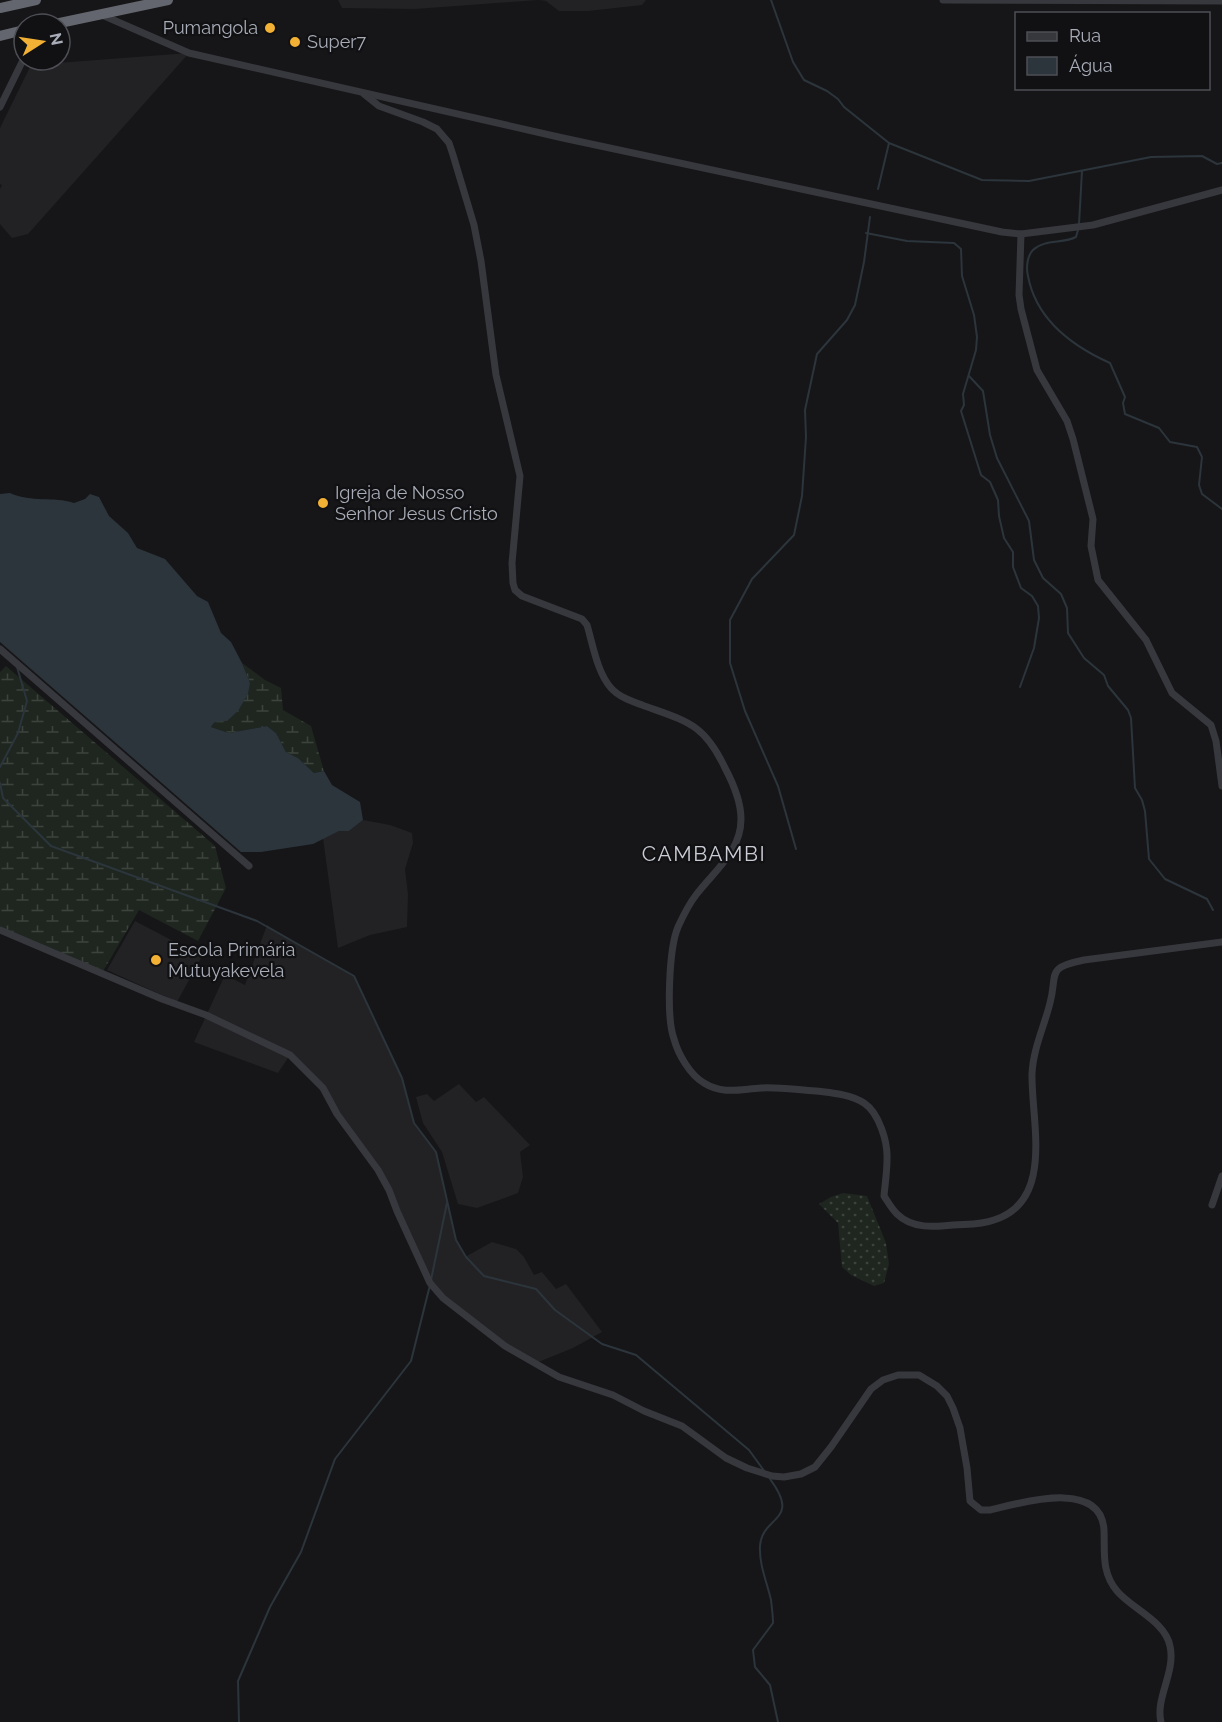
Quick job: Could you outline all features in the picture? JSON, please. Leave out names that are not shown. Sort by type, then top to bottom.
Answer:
[{"type":"highway","points":[[0,8],[36,0]]},
{"type":"highway","points":[[72,21],[168,0]]},
{"type":"street","points":[[943,0],[1222,2]]},
{"type":"street","points":[[102,15],[189,53],[1002,232],[1021,234],[1093,225],[1222,190]]},
{"type":"street","points":[[0,107],[17,72]]},
{"type":"street","points":[[364,93],[379,106],[437,129],[449,143],[453,155],[479,252],[496,375],[520,476],[512,563],[515,590],[522,596],[582,619],[610,687],[628,699],[683,720],[706,735],[716,747],[736,792],[741,819],[737,841],[732,852],[696,896],[683,916],[677,928],[672,951],[670,1003],[673,1038],[681,1056],[703,1083],[726,1091],[759,1088],[820,1092],[847,1096],[865,1104],[880,1126],[885,1142],[888,1158],[884,1196],[898,1216],[925,1228],[996,1220],[1018,1206],[1034,1175],[1037,1130],[1033,1106],[1032,1072],[1051,998],[1055,970],[1084,960],[1222,942]]},
{"type":"street","points":[[1021,234],[1019,295],[1021,309],[1038,370],[1067,420],[1073,439],[1094,519],[1091,546],[1098,580],[1146,640],[1172,693],[1211,725],[1216,741],[1222,786]]},
{"type":"street","points":[[0,649],[249,866]]},
{"type":"street","points":[[0,930],[162,999],[206,1015],[290,1055],[324,1088],[338,1114],[378,1170],[426,1276],[436,1291],[504,1346],[559,1377],[613,1395],[644,1411],[682,1426],[726,1458],[747,1468],[772,1476],[784,1477],[801,1474],[815,1467],[831,1448],[871,1389],[883,1380],[898,1375],[919,1375],[937,1386],[953,1408],[960,1428],[970,1501],[974,1506],[981,1510],[990,1510],[1053,1497],[1072,1498],[1084,1502],[1098,1514],[1103,1522],[1105,1568],[1110,1581],[1117,1592],[1161,1629],[1168,1638],[1171,1648],[1171,1664],[1160,1706],[1161,1722]]},
{"type":"street","points":[[1212,1205],[1222,1176]]},
{"type":"shaded area","points":[[338,0],[538,0],[415,9],[342,8]]},
{"type":"shaded area","points":[[539,0],[646,0],[642,5],[588,11],[559,11],[546,1]]},
{"type":"shaded area","points":[[189,53],[28,234],[12,238],[0,224],[2,185],[0,184],[0,128],[28,72],[72,72],[72,62]]},
{"type":"shaded area","points":[[363,820],[390,825],[412,833],[413,843],[405,869],[408,894],[407,927],[370,935],[338,948],[323,838],[339,831],[349,831]]},
{"type":"shaded area","name":"Escola Primária Mutuyakevela","points":[[135,921],[202,956],[177,1002],[107,970]]},
{"type":"shaded area","points":[[267,925],[353,976],[402,1078],[414,1123],[436,1152],[456,1240],[465,1257],[492,1242],[516,1249],[524,1257],[534,1275],[542,1272],[556,1289],[566,1284],[602,1332],[573,1348],[536,1363],[505,1346],[430,1283],[389,1190],[324,1088],[290,1055],[278,1073],[194,1042],[225,975],[245,985]]},
{"type":"shaded area","points":[[459,1084],[476,1102],[484,1097],[530,1145],[520,1152],[523,1177],[518,1193],[477,1208],[458,1204],[442,1152],[423,1123],[416,1097],[427,1094],[434,1101]]},
{"type":"green space","points":[[242,663],[265,680],[281,688],[283,710],[311,726],[324,771],[314,773],[298,758],[286,752],[276,733],[267,726],[229,733],[211,727],[250,683]]},
{"type":"green space","points":[[6,666],[215,846],[226,888],[198,941],[139,910],[102,973],[0,930],[0,672]]},
{"type":"green space","points":[[843,1193],[867,1196],[886,1243],[889,1264],[884,1283],[874,1286],[851,1275],[842,1267],[838,1223],[819,1204]]},
{"type":"water","points":[[10,493],[26,498],[74,503],[85,499],[90,494],[99,497],[109,516],[128,533],[137,548],[165,559],[197,596],[208,602],[221,633],[231,642],[242,663],[250,683],[248,694],[238,711],[227,721],[215,722],[211,727],[229,733],[267,726],[276,733],[286,752],[298,758],[314,773],[324,771],[332,785],[360,802],[363,820],[349,831],[339,831],[313,844],[261,852],[241,852],[0,642],[0,494]]},
{"type":"waterway","points":[[771,0],[793,62],[804,80],[838,99],[844,107],[889,143],[982,180],[1029,181],[1151,157],[1202,156],[1217,164],[1222,163]]},
{"type":"waterway","points":[[878,189],[889,143]]},
{"type":"waterway","points":[[1079,224],[1082,171]]},
{"type":"waterway","points":[[796,849],[778,786],[745,711],[730,663],[730,620],[752,579],[794,535],[802,496],[806,437],[805,410],[817,354],[847,320],[855,305],[870,217]]},
{"type":"waterway","points":[[1078,230],[1076,237],[1043,244],[1029,255],[1027,273],[1039,305],[1047,318],[1069,339],[1110,363],[1125,397],[1123,403],[1125,414],[1159,428],[1170,442],[1197,447],[1202,457],[1199,485],[1202,494],[1222,509]]},
{"type":"waterway","points":[[866,233],[907,241],[954,243],[961,249],[962,276],[974,315],[977,337],[961,411],[981,475],[990,482],[998,500],[1004,538],[1013,552],[1013,567],[1021,588],[1032,596],[1038,606],[1039,618],[1034,648],[1020,687]]},
{"type":"waterway","points":[[969,376],[983,391],[990,435],[997,458],[1029,521],[1034,560],[1043,578],[1061,594],[1067,608],[1068,633],[1084,658],[1104,675],[1108,686],[1128,710],[1131,718],[1135,788],[1145,811],[1149,859],[1165,879],[1207,899],[1213,910]]},
{"type":"waterway","points":[[0,767],[18,733],[27,701],[17,667]]},
{"type":"waterway","points":[[0,783],[3,798],[51,846],[257,921],[354,976],[402,1078],[414,1123],[436,1152],[456,1240],[466,1257],[484,1276],[536,1289],[555,1310],[602,1344],[636,1355],[749,1450],[765,1472]]},
{"type":"waterway","points":[[431,1280],[447,1203]]},
{"type":"waterway","points":[[239,1722],[238,1681],[270,1607],[301,1552],[335,1459],[411,1361],[430,1285]]},
{"type":"waterway","points":[[770,1479],[779,1493],[782,1503],[781,1511],[762,1536],[760,1553],[771,1600],[773,1623],[753,1650],[755,1667],[770,1685],[778,1722]]},
{"type":"place","name":"Pumangola","points":[[270,28]]},
{"type":"place","name":"Super7","points":[[295,42]]},
{"type":"place","name":"Igreja de Nosso Senhor Jesus Cristo","points":[[323,503]]},
{"type":"place","name":"Escola Primária Mutuyakevela","points":[[156,960]]},
{"type":"district","name":"CAMBAMBI","points":[[704,854]]}]
